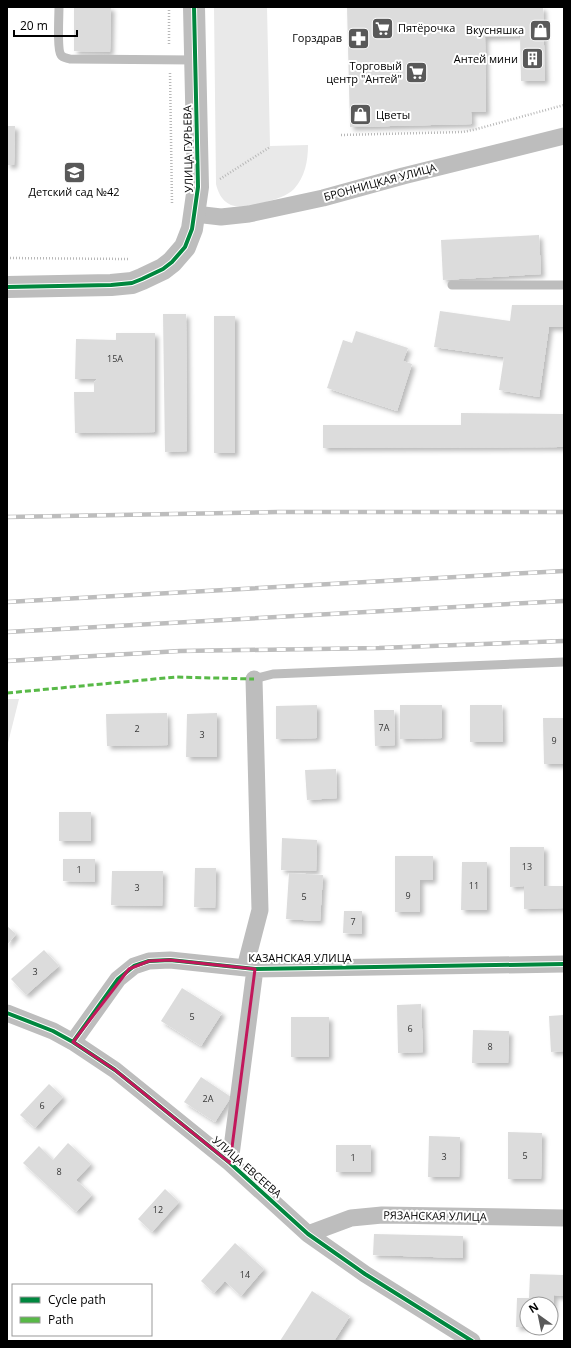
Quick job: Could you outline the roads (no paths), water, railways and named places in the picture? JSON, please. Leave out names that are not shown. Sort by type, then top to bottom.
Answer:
[{"type":"street","name":"УЛИЦА ГУРЬЕВА","points":[[7,286],[132,283],[153,274],[172,262],[184,247],[190,234],[195,214],[198,187],[194,7]]},
{"type":"street","name":"БРОННИЦКАЯ УЛИЦА","points":[[195,214],[221,217],[249,214],[322,198],[410,174],[564,136]]},
{"type":"street","points":[[230,1162],[255,969],[247,960],[260,910],[254,679]]},
{"type":"street","name":"КАЗАНСКАЯ УЛИЦА","points":[[73,1042],[118,979],[134,966],[149,961],[170,960],[255,969],[564,964]]},
{"type":"street","name":"УЛИЦА ЕВСЕЕВА","points":[[7,1013],[53,1031],[73,1042],[115,1070],[230,1162],[308,1234],[365,1274],[472,1341]]},
{"type":"street","name":"РЯЗАНСКАЯ УЛИЦА","points":[[308,1234],[351,1218],[382,1215],[564,1218]]},
{"type":"lane","points":[[59,7],[59,48],[61,55],[65,58],[195,60]]},
{"type":"lane","points":[[452,286],[564,285]]},
{"type":"lane","points":[[254,679],[273,674],[564,662]]},
{"type":"railway","points":[[7,517],[278,512],[564,512]]},
{"type":"railway","points":[[7,602],[564,571]]},
{"type":"railway","points":[[7,632],[564,601]]},
{"type":"railway","points":[[7,661],[180,651],[379,648],[564,641]]},
{"type":"place","name":"Пятёрочка","points":[[383,28]]},
{"type":"place","name":"Вкусняшка","points":[[540,30]]},
{"type":"place","name":"Горздрав","points":[[358,38]]},
{"type":"place","name":"Антей мини","points":[[533,59]]},
{"type":"place","name":"Торговый центр \"Антей\"","points":[[417,72]]},
{"type":"place","name":"Цветы","points":[[360,115]]},
{"type":"place","name":"Детский сад №42","points":[[74,172]]}]
